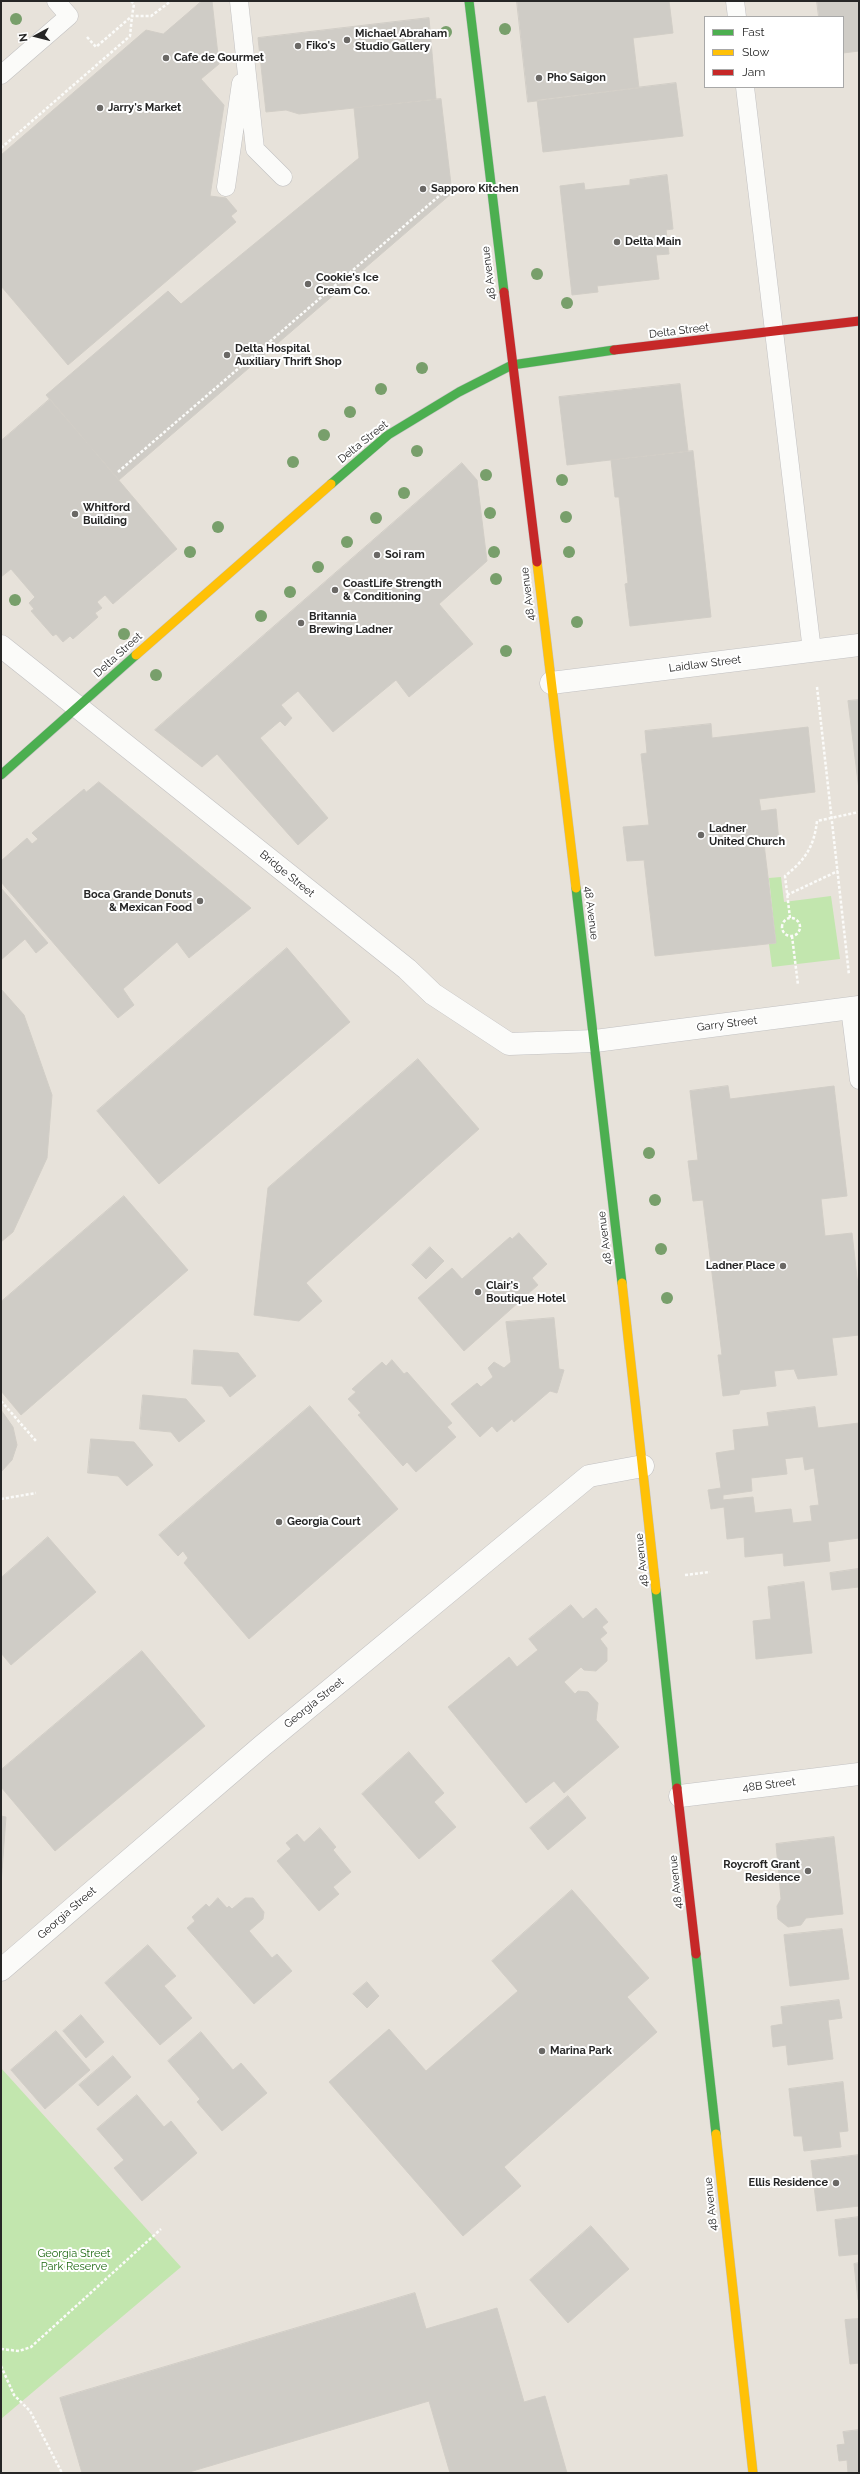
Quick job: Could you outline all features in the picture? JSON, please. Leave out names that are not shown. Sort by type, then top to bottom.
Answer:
[{"type":"street","name":"48 Avenue","points":[[469,1],[595,1041],[680,1796],[751,2473]]},
{"type":"street","name":"Delta Street","points":[[1,775],[278,529],[388,435],[459,392],[512,365],[551,358],[859,321]]},
{"type":"street","name":"Laidlaw Street","points":[[551,683],[859,645]]},
{"type":"street","name":"Bridge Street","points":[[1,646],[407,969],[433,994],[509,1044],[595,1041]]},
{"type":"street","name":"Garry Street","points":[[595,1041],[855,1007]]},
{"type":"street","name":"Georgia Street","points":[[1,1970],[262,1746],[589,1476],[643,1466]]},
{"type":"street","name":"48B Street","points":[[680,1796],[859,1774]]},
{"type":"lane","points":[[1,76],[69,16],[56,1]]},
{"type":"lane","points":[[238,1],[255,149],[283,177]]},
{"type":"lane","points":[[735,1],[737,16]]},
{"type":"lane","points":[[226,187],[245,56]]},
{"type":"lane","points":[[745,88],[812,651]]},
{"type":"lane","points":[[855,1007],[859,1080]]},
{"type":"path","points":[[1,148],[130,36],[134,4],[131,1]]},
{"type":"path","points":[[69,16],[96,47],[132,16],[151,16],[171,1]]},
{"type":"path","points":[[118,472],[453,184]]},
{"type":"path","points":[[817,687],[833,819],[849,976]]},
{"type":"path","points":[[790,918],[785,876],[809,853],[816,834],[817,821],[833,819],[859,812]]},
{"type":"path","points":[[788,895],[838,871]]},
{"type":"path","points":[[790,918],[796,919],[799,924],[799,932],[792,936],[785,933],[782,928],[783,923],[790,918]]},
{"type":"path","points":[[792,936],[802,1014]]},
{"type":"path","points":[[1,1401],[36,1441]]},
{"type":"path","points":[[1,1499],[36,1493]]},
{"type":"path","points":[[1,2349],[19,2351],[31,2347],[161,2229]]},
{"type":"path","points":[[1,2366],[14,2394],[30,2412],[62,2473]]},
{"type":"green space","points":[[781,877],[784,902],[831,896],[840,959],[772,967],[769,944],[776,943],[769,878]]},
{"type":"green space","name":"Georgia Street Park Reserve","points":[[1,2068],[181,2267],[1,2419]]},
{"type":"building","points":[[202,1],[212,1],[219,64],[201,79],[224,105],[210,196],[226,198],[237,211],[231,216],[236,222],[68,365],[1,286],[1,155],[146,30],[163,34]]},
{"type":"building","points":[[517,1],[669,1],[673,33],[633,38],[639,88],[528,102]]},
{"type":"building","points":[[817,1],[859,1],[859,51],[844,53],[844,16],[819,16]]},
{"type":"building","points":[[429,18],[436,99],[299,114],[286,110],[266,112],[258,38]]},
{"type":"building","points":[[676,83],[683,136],[543,152],[537,100]]},
{"type":"building","points":[[441,99],[452,193],[119,480],[46,395],[168,291],[181,304],[359,158],[354,108]]},
{"type":"building","name":"Delta Main","points":[[667,175],[673,229],[666,230],[669,254],[656,255],[659,279],[597,286],[598,292],[572,295],[560,186],[584,183],[585,190],[630,185],[630,180]]},
{"type":"building","points":[[680,384],[688,451],[567,465],[559,397]]},
{"type":"building","name":"Whitford Building","points":[[50,399],[177,549],[113,604],[105,595],[97,602],[102,608],[95,613],[98,617],[73,639],[70,636],[63,642],[56,634],[53,636],[31,611],[34,609],[29,603],[35,597],[11,569],[1,577],[1,441]]},
{"type":"building","points":[[693,451],[711,617],[630,626],[625,584],[628,583],[619,497],[615,497],[611,460]]},
{"type":"building","points":[[462,463],[477,480],[487,561],[439,604],[473,644],[409,697],[396,680],[333,732],[298,691],[281,705],[292,718],[285,726],[280,721],[260,738],[328,818],[298,845],[217,754],[202,767],[155,730]]},
{"type":"building","points":[[859,700],[859,790],[848,701]]},
{"type":"building","name":"Ladner United Church","points":[[711,724],[712,738],[808,727],[815,792],[759,799],[761,811],[776,809],[779,842],[764,844],[776,943],[655,956],[644,860],[627,861],[623,827],[649,825],[641,754],[647,753],[645,731]]},
{"type":"building","points":[[99,782],[251,908],[189,958],[177,942],[123,989],[134,1005],[118,1018],[1,882],[1,861],[27,838],[32,844],[38,839],[32,833],[84,789],[86,792]]},
{"type":"building","points":[[1,888],[48,943],[36,953],[25,939],[1,960]]},
{"type":"building","points":[[287,948],[350,1022],[159,1184],[97,1111]]},
{"type":"building","points":[[1,989],[24,1015],[52,1095],[47,1158],[13,1232],[1,1242]]},
{"type":"building","points":[[418,1059],[479,1129],[306,1283],[322,1301],[299,1321],[254,1315],[268,1188]]},
{"type":"building","name":"Ladner Place","points":[[728,1086],[730,1099],[834,1086],[847,1196],[821,1199],[825,1236],[852,1233],[859,1295],[859,1335],[832,1338],[837,1375],[798,1379],[794,1369],[774,1371],[776,1386],[740,1390],[739,1394],[723,1396],[718,1355],[722,1355],[703,1200],[693,1201],[688,1161],[698,1160],[690,1091]]},
{"type":"building","points":[[124,1196],[188,1270],[21,1415],[1,1391],[1,1302]]},
{"type":"building","name":"Clair's Boutique Hotel","points":[[519,1233],[547,1264],[532,1278],[538,1285],[464,1351],[418,1298],[452,1268],[462,1279],[510,1237],[512,1239]]},
{"type":"building","points":[[430,1247],[444,1261],[426,1279],[412,1265]]},
{"type":"building","points":[[554,1318],[559,1369],[564,1370],[557,1393],[550,1391],[514,1422],[512,1419],[497,1432],[492,1426],[480,1437],[451,1404],[477,1383],[481,1387],[493,1377],[488,1368],[494,1362],[504,1368],[511,1362],[506,1322]]},
{"type":"building","points":[[194,1350],[238,1353],[256,1376],[230,1397],[222,1386],[192,1384]]},
{"type":"building","points":[[392,1360],[404,1374],[407,1372],[452,1423],[447,1427],[456,1437],[416,1472],[407,1462],[403,1466],[358,1415],[361,1413],[348,1399],[356,1392],[352,1389],[382,1362],[386,1366]]},
{"type":"building","points":[[143,1395],[186,1399],[205,1421],[179,1442],[171,1432],[140,1429]]},
{"type":"building","name":"Georgia Court","points":[[310,1406],[398,1509],[249,1639],[184,1563],[188,1558],[183,1551],[178,1556],[159,1535]]},
{"type":"building","points":[[815,1407],[818,1428],[859,1423],[859,1538],[828,1542],[830,1561],[784,1566],[783,1553],[745,1557],[744,1537],[727,1539],[724,1507],[711,1509],[708,1490],[721,1488],[716,1453],[735,1450],[733,1430],[769,1426],[767,1413]],"holes":[[[803,1457],[805,1470],[814,1468],[819,1505],[810,1506],[812,1521],[793,1523],[791,1509],[755,1513],[753,1497],[723,1500],[723,1495],[752,1491],[751,1478],[787,1474],[785,1459]]]},
{"type":"building","points":[[1,1410],[13,1427],[17,1445],[12,1460],[1,1472]]},
{"type":"building","points":[[91,1439],[134,1442],[153,1465],[127,1486],[118,1476],[88,1473]]},
{"type":"building","points":[[48,1537],[96,1592],[11,1665],[1,1653],[1,1578]]},
{"type":"building","points":[[858,1569],[859,1587],[832,1590],[830,1573]]},
{"type":"building","points":[[804,1582],[812,1653],[756,1659],[753,1621],[771,1619],[768,1587]]},
{"type":"building","points":[[571,1605],[583,1619],[596,1608],[608,1622],[602,1627],[607,1633],[600,1639],[607,1648],[607,1661],[596,1671],[584,1670],[581,1667],[564,1682],[575,1694],[578,1691],[588,1692],[598,1703],[596,1720],[619,1747],[564,1793],[554,1781],[526,1803],[448,1707],[509,1657],[517,1667],[538,1650],[529,1639]]},
{"type":"building","points":[[142,1651],[205,1726],[55,1851],[1,1787],[1,1770]]},
{"type":"building","points":[[409,1752],[444,1793],[434,1802],[456,1827],[419,1859],[362,1794]]},
{"type":"building","points":[[568,1796],[586,1818],[548,1850],[530,1828]]},
{"type":"building","points":[[1,1816],[6,1817],[1,1884]]},
{"type":"building","points":[[320,1828],[336,1847],[333,1850],[351,1872],[333,1887],[339,1894],[319,1911],[277,1861],[291,1849],[286,1843],[297,1834],[304,1842]]},
{"type":"building","name":"Roycroft Grant Residence","points":[[834,1837],[843,1914],[806,1918],[801,1925],[788,1927],[778,1919],[777,1906],[781,1899],[776,1844]]},
{"type":"building","name":"Marina Park","points":[[572,1890],[649,1978],[627,1997],[657,2032],[504,2167],[521,2186],[463,2236],[329,2082],[389,2029],[426,2071],[518,1991],[492,1961]]},
{"type":"building","points":[[218,1898],[227,1908],[229,1906],[232,1909],[245,1898],[253,1898],[264,1912],[263,1919],[249,1931],[272,1958],[277,1954],[292,1971],[254,2004],[187,1928],[195,1921],[192,1917],[206,1904],[209,1907]]},
{"type":"building","points":[[842,1929],[849,1979],[790,1986],[784,1935]]},
{"type":"building","points":[[148,1945],[176,1976],[164,1986],[192,2018],[160,2045],[105,1983]]},
{"type":"building","points":[[367,1982],[379,1996],[367,2008],[353,1994]]},
{"type":"building","points":[[839,2000],[842,2018],[828,2020],[833,2059],[788,2065],[786,2045],[773,2047],[771,2026],[783,2024],[781,2007]]},
{"type":"building","points":[[81,2015],[104,2042],[86,2058],[63,2031]]},
{"type":"building","points":[[56,2031],[90,2070],[45,2109],[11,2070]]},
{"type":"building","points":[[201,2032],[233,2070],[241,2063],[267,2093],[222,2131],[197,2102],[200,2099],[168,2061]]},
{"type":"building","points":[[113,2056],[131,2077],[98,2106],[79,2085]]},
{"type":"building","points":[[843,2082],[848,2131],[839,2132],[841,2147],[804,2151],[802,2136],[794,2136],[789,2089]]},
{"type":"building","points":[[137,2095],[164,2127],[171,2121],[197,2153],[142,2201],[114,2168],[124,2160],[97,2129]]},
{"type":"building","name":"Ellis Residence","points":[[859,2155],[859,2206],[817,2211],[811,2161]]},
{"type":"building","points":[[859,2217],[859,2254],[839,2256],[835,2220]]},
{"type":"building","points":[[591,2226],[629,2269],[568,2323],[530,2280]]},
{"type":"building","points":[[859,2263],[859,2299],[858,2300],[854,2264]]},
{"type":"building","points":[[415,2293],[426,2329],[497,2308],[524,2402],[545,2396],[567,2473],[450,2473],[429,2401],[186,2473],[82,2473],[60,2398]]},
{"type":"building","points":[[859,2319],[859,2363],[850,2364],[845,2320]]},
{"type":"building","points":[[859,2430],[859,2471],[848,2473],[847,2460],[839,2461],[837,2445],[845,2444],[843,2432]]},
{"type":"traffic: fast","points":[[469,1],[504,292]]},
{"type":"traffic: fast","points":[[331,484],[388,435],[459,392],[512,365],[614,350]]},
{"type":"traffic: fast","points":[[1,775],[136,655]]},
{"type":"traffic: fast","points":[[576,888],[622,1283]]},
{"type":"traffic: fast","points":[[656,1590],[677,1788]]},
{"type":"traffic: fast","points":[[696,1954],[716,2134]]},
{"type":"traffic: slow","points":[[136,655],[331,484]]},
{"type":"traffic: slow","points":[[537,562],[576,888]]},
{"type":"traffic: slow","points":[[622,1283],[656,1590]]},
{"type":"traffic: slow","points":[[716,2134],[753,2473]]},
{"type":"traffic: jam","points":[[504,292],[537,562]]},
{"type":"traffic: jam","points":[[614,350],[859,321]]},
{"type":"traffic: jam","points":[[677,1788],[696,1954]]},
{"type":"place","name":"Michael Abraham Studio Gallery","points":[[347,40]]},
{"type":"place","name":"Fiko's","points":[[298,46]]},
{"type":"place","name":"Cafe de Gourmet","points":[[166,58]]},
{"type":"place","name":"Pho Saigon","points":[[539,78]]},
{"type":"place","name":"Jarry's Market","points":[[100,108]]},
{"type":"place","name":"Sapporo Kitchen","points":[[423,189]]},
{"type":"place","name":"Delta Main","points":[[617,242]]},
{"type":"place","name":"Cookie's Ice Cream Co.","points":[[308,284]]},
{"type":"place","name":"Delta Hospital Auxiliary Thrift Shop","points":[[227,355]]},
{"type":"place","name":"Whitford Building","points":[[75,514]]},
{"type":"place","name":"Soi ram","points":[[377,555]]},
{"type":"place","name":"CoastLife Strength & Conditioning","points":[[335,590]]},
{"type":"place","name":"Britannia Brewing Ladner","points":[[301,623]]},
{"type":"place","name":"Ladner United Church","points":[[701,835]]},
{"type":"place","name":"Boca Grande Donuts & Mexican Food","points":[[200,901]]},
{"type":"place","name":"Ladner Place","points":[[783,1266]]},
{"type":"place","name":"Clair's Boutique Hotel","points":[[478,1292]]},
{"type":"place","name":"Georgia Court","points":[[279,1522]]},
{"type":"place","name":"Roycroft Grant Residence","points":[[808,1871]]},
{"type":"place","name":"Marina Park","points":[[542,2051]]},
{"type":"place","name":"Ellis Residence","points":[[836,2183]]}]
